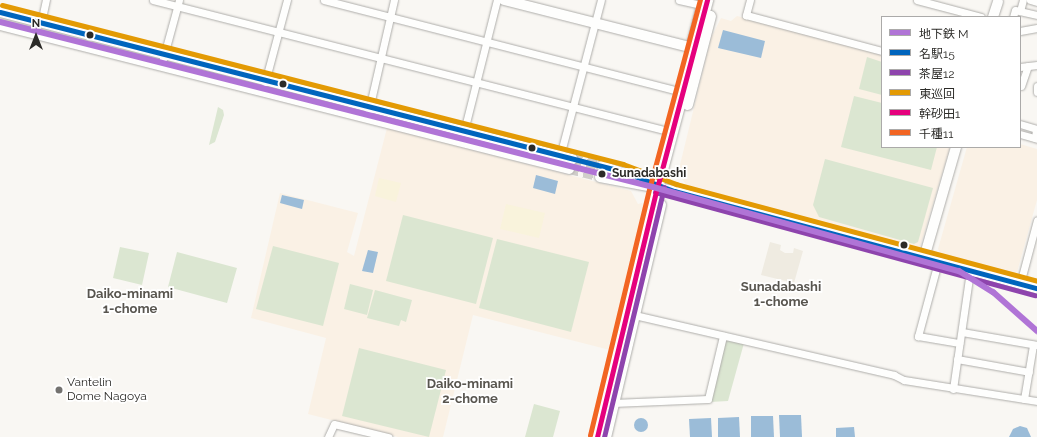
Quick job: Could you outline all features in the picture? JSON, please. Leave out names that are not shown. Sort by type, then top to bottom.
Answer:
[{"type":"main road","points":[[597,437],[663,188],[687,93],[695,48],[707,3]]},
{"type":"main road","points":[[663,188],[672,132],[687,93]]},
{"type":"main road","points":[[605,437],[630,314]]},
{"type":"street","points":[[41,23],[46,0]]},
{"type":"street","points":[[153,0],[178,3],[279,32],[672,132]]},
{"type":"street","points":[[265,82],[287,0]]},
{"type":"street","points":[[324,0],[687,93]]},
{"type":"street","points":[[367,118],[394,0]]},
{"type":"street","points":[[464,131],[497,0]]},
{"type":"street","points":[[504,0],[695,48]]},
{"type":"street","points":[[560,156],[574,107],[600,0]]},
{"type":"street","points":[[679,0],[707,3]]},
{"type":"street","points":[[750,0],[746,15],[881,51]]},
{"type":"street","points":[[917,0],[977,16]]},
{"type":"street","points":[[1020,11],[1023,0]]},
{"type":"street","points":[[1030,0],[1037,2]]},
{"type":"street","points":[[993,16],[998,1]]},
{"type":"street","points":[[161,66],[178,3]]},
{"type":"street","points":[[1013,16],[1015,10],[1037,15]]},
{"type":"street","points":[[0,12],[265,82],[572,159]]},
{"type":"street","points":[[0,25],[569,170]]},
{"type":"street","points":[[1021,30],[1037,28]]},
{"type":"street","points":[[1021,67],[1037,65]]},
{"type":"street","points":[[1021,86],[1028,66]]},
{"type":"street","points":[[1037,86],[1037,92]]},
{"type":"street","points":[[1021,124],[1036,128],[1036,138],[1021,134]]},
{"type":"street","points":[[924,258],[956,148]]},
{"type":"street","points":[[602,166],[663,188],[1037,288]]},
{"type":"street","points":[[600,177],[663,188]]},
{"type":"street","points":[[1020,284],[1035,239],[1037,220]]},
{"type":"street","points":[[938,262],[918,336],[959,343]]},
{"type":"street","points":[[953,389],[969,278],[975,272]]},
{"type":"street","points":[[630,314],[894,375],[904,380],[953,389],[1037,401]]},
{"type":"street","points":[[962,332],[1035,345],[1024,399]]},
{"type":"street","points":[[613,403],[708,399],[724,336]]},
{"type":"street","points":[[957,360],[1029,372]]},
{"type":"street","points":[[328,437],[334,424],[388,437]]},
{"type":"shaded area","points":[[737,16],[881,54],[881,148],[950,148],[920,247],[916,249],[687,186],[678,173],[711,38],[721,18],[731,21]]},
{"type":"shaded area","points":[[387,128],[631,191],[638,204],[642,203],[644,210],[610,350],[473,315],[443,437],[398,437],[308,414],[326,338],[251,318],[280,193],[358,213],[347,252],[354,256]]},
{"type":"shaded area","points":[[1021,144],[1037,149],[1037,200],[1017,272],[1014,275],[942,256],[938,249],[967,148],[1021,148]]},
{"type":"shaded area","points":[[770,242],[781,245],[780,250],[785,253],[793,253],[794,248],[803,251],[794,283],[761,275]]},
{"type":"green space","points":[[867,57],[881,62],[881,95],[859,89]]},
{"type":"green space","points":[[854,96],[881,103],[881,148],[937,148],[931,170],[841,147]]},
{"type":"green space","points":[[218,107],[223,110],[224,115],[215,142],[209,145]]},
{"type":"green space","points":[[825,159],[933,188],[918,242],[914,244],[819,217],[813,205]]},
{"type":"green space","points":[[403,215],[493,238],[476,304],[386,281]]},
{"type":"green space","points":[[497,239],[589,262],[571,332],[479,308]]},
{"type":"green space","points":[[273,246],[339,263],[323,326],[256,309]]},
{"type":"green space","points":[[120,247],[149,253],[142,285],[113,278]]},
{"type":"green space","points":[[177,252],[237,268],[227,303],[168,287]]},
{"type":"green space","points":[[350,284],[373,290],[367,315],[344,309]]},
{"type":"green space","points":[[375,290],[412,300],[406,322],[401,320],[399,326],[367,318]]},
{"type":"green space","points":[[729,340],[744,343],[728,401],[710,402],[725,341]]},
{"type":"green space","points":[[359,348],[446,370],[429,437],[342,416]]},
{"type":"green space","points":[[534,404],[560,411],[553,437],[525,437]]},
{"type":"sand","points":[[379,178],[401,183],[396,202],[375,196]]},
{"type":"sand","points":[[506,204],[545,213],[539,238],[500,229]]},
{"type":"water","points":[[723,30],[765,41],[761,58],[718,48]]},
{"type":"water","points":[[536,175],[558,181],[555,194],[533,188]]},
{"type":"water","points":[[282,195],[304,200],[302,209],[280,203]]},
{"type":"water","points":[[368,250],[378,252],[373,273],[362,271]]},
{"type":"water","points":[[779,415],[801,415],[802,437],[780,437]]},
{"type":"water","points":[[751,416],[773,416],[774,437],[751,437]]},
{"type":"water","points":[[739,417],[740,437],[718,437],[718,418]]},
{"type":"water","points":[[638,418],[644,418],[648,422],[648,428],[644,432],[638,432],[634,428],[634,422]]},
{"type":"water","points":[[711,418],[712,437],[690,437],[689,419]]},
{"type":"water","points":[[1020,426],[1027,428],[1031,437],[1009,437],[1013,429]]},
{"type":"water","points":[[854,427],[855,437],[836,437],[836,428]]},
{"type":"tunnel","points":[[572,159],[602,166]]},
{"type":"tunnel","points":[[569,169],[600,177]]},
{"type":"metro line","name":"M","points":[[0,22],[653,187],[959,271],[993,292],[1037,331]]},
{"type":"transit line","name":"千種11","points":[[590,435],[650,186],[700,0]]},
{"type":"transit line","name":"幹砂田1","points":[[597,437],[657,188],[707,0]]},
{"type":"transit line","name":"東巡回","points":[[2,5],[623,164],[676,184],[1037,281]]},
{"type":"transit line","name":"名駅15","points":[[0,12],[621,171],[674,191],[1037,288]]},
{"type":"transit line","name":"茶屋12","points":[[604,437],[664,187]]},
{"type":"transit line","name":"茶屋12","points":[[655,192],[1035,295]]},
{"type":"place","name":"Sunadabashi","points":[[602,174]]},
{"type":"place","name":"Vantelin Dome Nagoya","points":[[59,390]]},
{"type":"district","name":"Sunadabashi 1-chome","points":[[781,296]]},
{"type":"district","name":"Daiko-minami 1-chome","points":[[130,302]]},
{"type":"district","name":"Daiko-minami 2-chome","points":[[470,392]]}]
